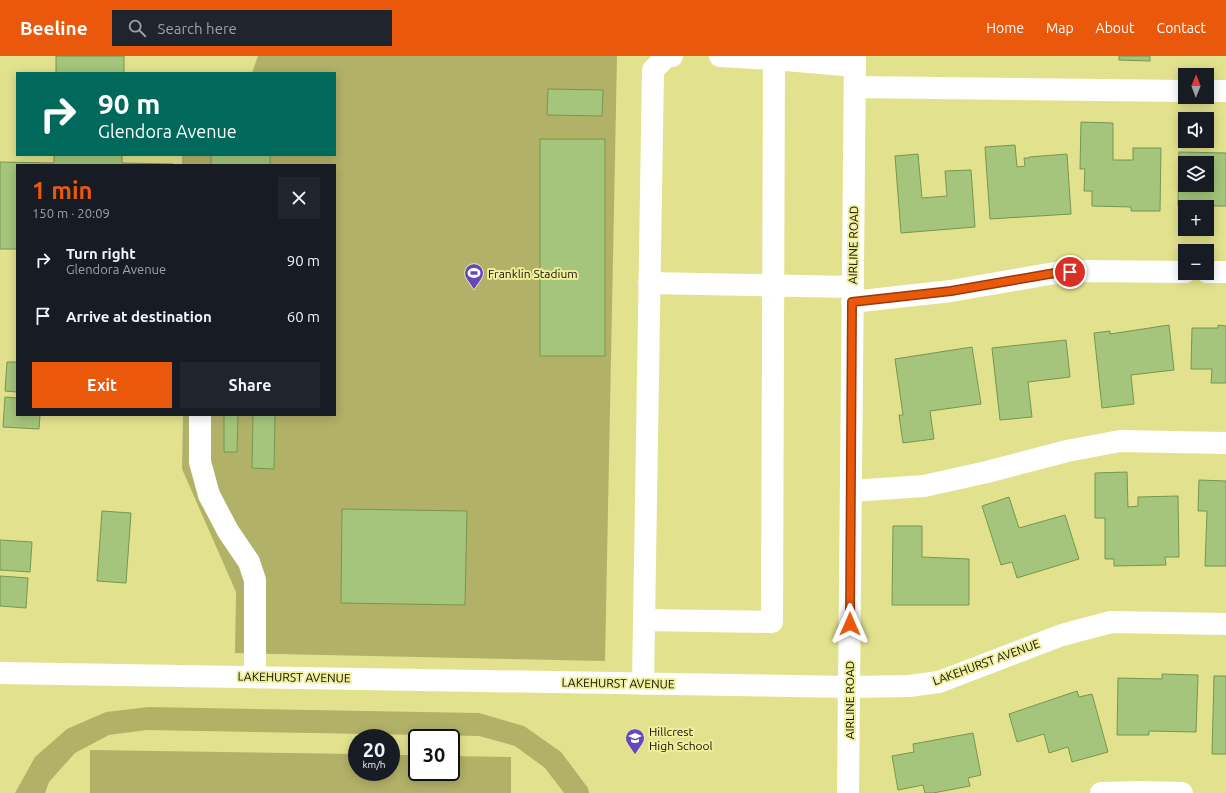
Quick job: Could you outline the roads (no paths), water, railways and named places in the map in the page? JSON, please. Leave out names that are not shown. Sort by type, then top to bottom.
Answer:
[{"type":"street","points":[[643,684],[653,70],[666,57],[672,56]]},
{"type":"street","points":[[720,56],[774,59],[855,70],[1178,91]]},
{"type":"street","points":[[644,620],[772,622],[774,59]]},
{"type":"street","name":"AIRLINE ROAD","points":[[848,793],[855,70]]},
{"type":"street","points":[[1214,91],[1226,91]]},
{"type":"street","points":[[649,283],[773,286],[852,294],[951,291],[1055,273],[1084,271],[1178,272]]},
{"type":"street","points":[[1214,272],[1226,272]]},
{"type":"street","points":[[200,416],[200,462],[209,495],[228,530],[250,562],[255,580],[255,677]]},
{"type":"street","points":[[851,491],[924,486],[987,472],[1067,451],[1120,441],[1226,443]]},
{"type":"street","name":"LAKEHURST AVENUE","points":[[0,673],[850,687],[908,686],[939,682],[1062,635],[1111,622],[1226,624]]},
{"type":"street","points":[[1101,793],[1182,793]]},
{"type":"place","name":"Franklin Stadium","points":[[474,290]]},
{"type":"place","name":"Hillcrest High School","points":[[635,755]]}]
